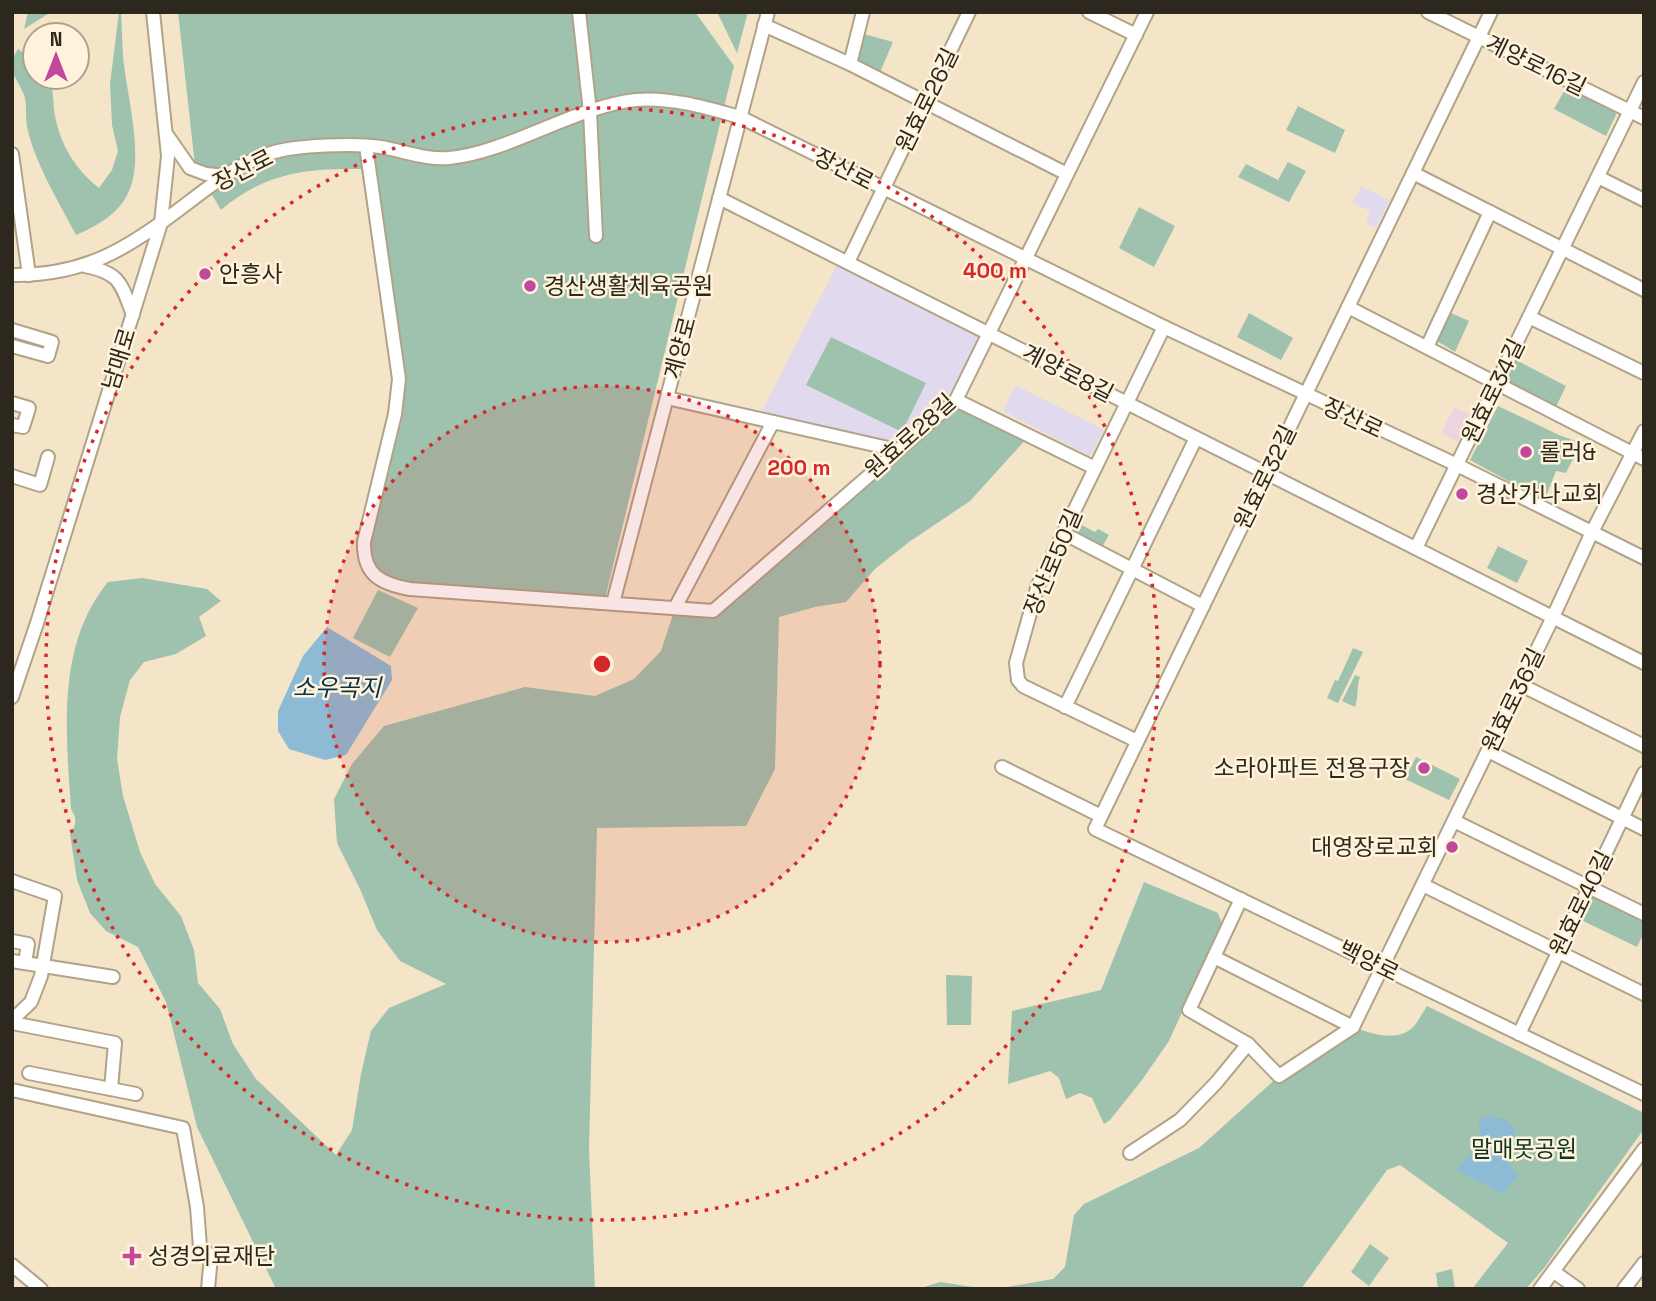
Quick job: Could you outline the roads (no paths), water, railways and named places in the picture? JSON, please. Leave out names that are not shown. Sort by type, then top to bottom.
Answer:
[{"type":"street","name":"남매로","points":[[12,697],[161,223],[167,172],[166,134],[153,12]]},
{"type":"street","points":[[579,12],[590,112],[596,236]]},
{"type":"street","points":[[850,64],[863,12]]},
{"type":"street","name":"원효로26길","points":[[848,262],[969,12]]},
{"type":"street","points":[[1089,12],[1136,35]]},
{"type":"street","name":"원효로28길","points":[[366,146],[398,379],[395,414],[365,542],[369,568],[382,581],[410,589],[713,611],[956,400],[1147,12]]},
{"type":"street","name":"계양로16길","points":[[1429,12],[1644,118]]},
{"type":"street","name":"원효로32길","points":[[1095,829],[1491,12]]},
{"type":"street","points":[[766,19],[1067,174]]},
{"type":"street","name":"계양로","points":[[613,603],[766,19]]},
{"type":"street","name":"원효로34길","points":[[1457,465],[1644,82]]},
{"type":"street","name":"장산로","points":[[12,275],[29,275],[85,265],[106,258],[161,223],[225,176],[254,160],[286,149],[366,146],[432,158],[460,156],[590,112],[633,101],[697,106],[740,117],[1164,327],[1457,465],[1644,558]]},
{"type":"street","points":[[166,134],[190,168],[206,174],[225,176]]},
{"type":"street","points":[[13,159],[29,275]]},
{"type":"street","points":[[1413,173],[1644,290]]},
{"type":"street","points":[[1598,177],[1644,200]]},
{"type":"street","name":"계양로8길","points":[[719,198],[1644,663]]},
{"type":"street","points":[[1426,347],[1490,212]]},
{"type":"street","points":[[85,265],[104,270],[120,282],[133,315]]},
{"type":"street","points":[[1348,307],[1638,456]]},
{"type":"street","name":"원효로34길","points":[[1530,317],[1644,373]]},
{"type":"street","name":"장산로50길","points":[[1138,741],[1023,686],[1016,672],[1016,663],[1038,585],[1164,327]]},
{"type":"street","points":[[12,330],[52,341],[48,356],[12,346]]},
{"type":"street","points":[[667,398],[897,450]]},
{"type":"street","points":[[956,400],[1095,468]]},
{"type":"street","points":[[12,403],[29,408],[23,427],[12,425]]},
{"type":"street","points":[[675,608],[773,422]]},
{"type":"street","name":"원효로36길","points":[[1353,1027],[1521,685],[1592,532],[1638,456],[1644,431]]},
{"type":"street","points":[[1065,707],[1196,438]]},
{"type":"street","points":[[12,476],[40,485],[48,457]]},
{"type":"street","points":[[1416,548],[1457,465]]},
{"type":"street","points":[[1063,533],[1203,606]]},
{"type":"street","points":[[1521,685],[1644,746]]},
{"type":"street","points":[[1488,751],[1644,830]]},
{"type":"street","points":[[1002,767],[1101,816]]},
{"type":"street","name":"원효로40길","points":[[1519,1034],[1644,772]]},
{"type":"street","points":[[1454,821],[1644,914]]},
{"type":"street","name":"백양로","points":[[1095,829],[1644,1094]]},
{"type":"street","points":[[12,881],[55,896],[44,966],[32,1002],[12,1021]]},
{"type":"street","points":[[1423,884],[1644,994]]},
{"type":"street","points":[[1214,957],[1353,1027],[1279,1076],[1248,1044],[1189,1010],[1241,899]]},
{"type":"street","points":[[12,941],[28,944],[19,962],[113,977]]},
{"type":"street","points":[[12,1021],[115,1044],[111,1089]]},
{"type":"street","points":[[1130,1153],[1180,1120],[1216,1083],[1248,1044]]},
{"type":"street","points":[[29,1073],[136,1094]]},
{"type":"street","points":[[12,1090],[183,1128],[197,1207],[200,1247],[211,1256],[208,1289]]},
{"type":"street","points":[[1540,1289],[1644,1149]]},
{"type":"street","points":[[1624,1289],[1644,1263]]},
{"type":"street","points":[[12,1265],[41,1289]]},
{"type":"street","points":[[1555,1272],[1578,1289]]},
{"type":"water","name":"소우곡지","points":[[327,627],[391,666],[392,680],[346,755],[325,760],[289,749],[278,731],[278,711],[303,656]]},
{"type":"water","points":[[1489,1116],[1503,1119],[1513,1126],[1517,1144],[1509,1166],[1518,1175],[1503,1194],[1456,1170],[1476,1148],[1480,1136],[1478,1120]]},
{"type":"place","name":"안흥사","points":[[205,274]]},
{"type":"place","name":"경산생활체육공원","points":[[530,286]]},
{"type":"place","name":"롤러&","points":[[1526,452]]},
{"type":"place","name":"경산가나교회","points":[[1462,494]]},
{"type":"place","name":"소라아파트 전용구장","points":[[1424,768]]},
{"type":"place","name":"대영장로교회","points":[[1452,847]]},
{"type":"place","name":"성경의료재단","points":[[132,1256]]},
{"type":"park label","name":"말매못공원","points":[[1524,1149]]}]
